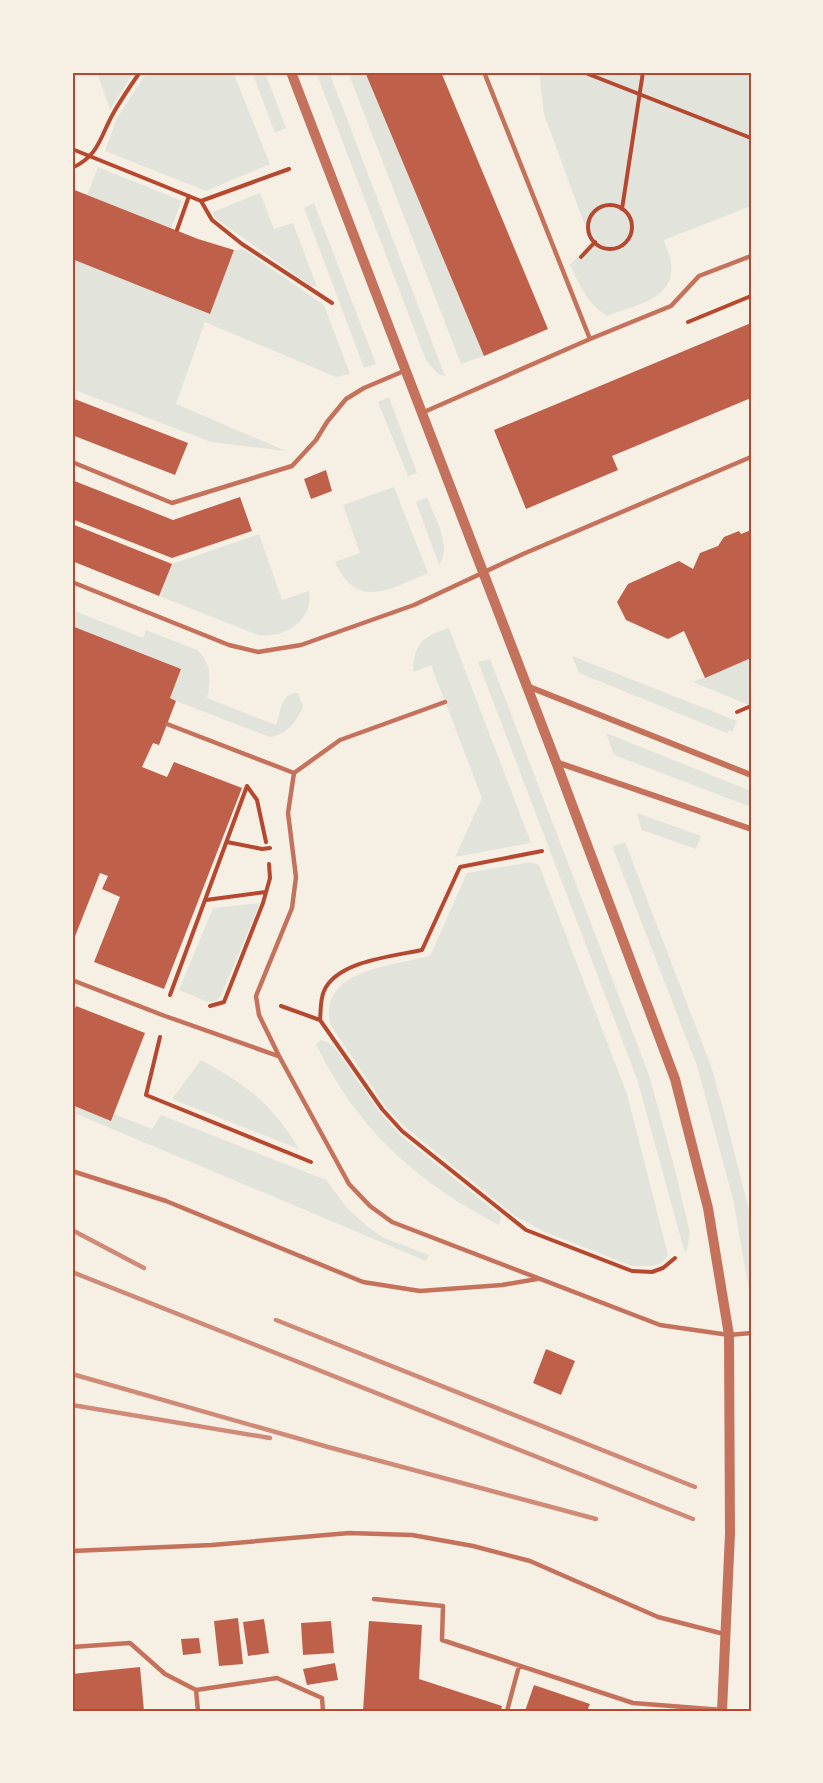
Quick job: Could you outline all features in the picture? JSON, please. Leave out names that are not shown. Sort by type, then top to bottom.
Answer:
[{"type":"street","points":[[291,72],[675,1079],[708,1208],[729,1335],[730,1533],[722,1710]]},
{"type":"street","points":[[527,686],[751,776]]},
{"type":"street","points":[[556,762],[751,829]]},
{"type":"lane","points":[[484,72],[590,339]]},
{"type":"lane","points":[[421,413],[671,306],[699,276],[751,256]]},
{"type":"lane","points":[[72,462],[172,503],[292,466],[315,441],[346,399],[364,388],[405,371]]},
{"type":"lane","points":[[72,582],[230,645],[258,652],[301,645],[343,632],[414,604],[524,554],[751,457]]},
{"type":"lane","points":[[445,702],[340,740],[294,773],[288,813],[296,877],[292,908],[256,996],[259,1015],[349,1184],[370,1206],[392,1222],[660,1325],[729,1335],[751,1333]]},
{"type":"lane","points":[[167,724],[294,773]]},
{"type":"lane","points":[[72,980],[279,1056]]},
{"type":"lane","points":[[72,1171],[166,1201],[363,1282],[420,1291],[502,1285],[539,1278]]},
{"type":"lane","points":[[72,1551],[201,1546],[349,1533],[412,1535],[473,1546],[530,1561],[658,1617],[726,1635]]},
{"type":"lane","points":[[374,1599],[443,1606],[442,1640],[633,1703],[722,1710]]},
{"type":"lane","points":[[72,1647],[130,1642],[165,1674],[196,1690],[277,1678],[322,1698],[323,1711]]},
{"type":"lane","points":[[507,1711],[519,1666]]},
{"type":"lane","points":[[196,1690],[198,1711]]},
{"type":"path","points":[[72,168],[85,162],[90,156],[113,112],[140,72]]},
{"type":"path","points":[[584,72],[751,138]]},
{"type":"path","points":[[622,209],[643,72]]},
{"type":"path","points":[[98,130],[103,134]]},
{"type":"path","points":[[72,148],[201,201],[212,220],[235,238],[332,303]]},
{"type":"path","points":[[201,201],[289,169]]},
{"type":"path","points":[[177,230],[189,196]]},
{"type":"path","points":[[611,205],[622,209],[632,222],[630,236],[626,242],[607,249],[595,242],[589,229],[592,215],[604,206],[611,205]]},
{"type":"path","points":[[737,712],[751,706]]},
{"type":"path","points":[[206,1006],[215,1006],[224,1002],[270,878],[267,848],[257,800],[247,786],[165,1016],[146,1095],[318,1165],[339,1164]]},
{"type":"path","points":[[227,842],[267,848],[294,849]]},
{"type":"path","points":[[542,851],[460,867],[422,950],[362,963],[339,974],[325,989],[320,1020],[382,1109],[402,1131],[526,1230],[632,1271],[652,1272],[663,1268],[675,1258]]},
{"type":"path","points":[[206,900],[266,892]]},
{"type":"shaded area","points":[[97,72],[134,72],[110,110]]},
{"type":"shaded area","points":[[147,72],[233,72],[270,164],[206,191],[105,151],[117,118]]},
{"type":"shaded area","points":[[252,72],[265,72],[286,128],[275,133]]},
{"type":"shaded area","points":[[316,72],[329,72],[445,376],[438,374],[426,360]]},
{"type":"shaded area","points":[[348,72],[365,72],[484,356],[461,364]]},
{"type":"shaded area","points":[[539,72],[751,72],[751,206],[664,240],[671,263],[671,275],[667,285],[651,299],[607,316],[589,300],[570,265],[591,242],[544,114]]},
{"type":"shaded area","points":[[98,167],[182,201],[171,228],[87,195]]},
{"type":"shaded area","points":[[260,193],[274,229],[293,223],[317,287],[311,286],[214,217],[213,212]]},
{"type":"shaded area","points":[[314,203],[376,364],[364,368],[304,208]]},
{"type":"shaded area","points":[[243,249],[324,305],[350,374],[336,377],[205,322],[176,404],[286,451],[211,442],[72,389],[72,259],[209,314],[234,250]]},
{"type":"shaded area","points":[[389,397],[417,473],[408,476],[378,402]]},
{"type":"shaded area","points":[[394,487],[428,573],[388,589],[376,592],[364,591],[353,587],[335,562],[360,553],[343,505]]},
{"type":"shaded area","points":[[427,497],[443,540],[443,557],[439,565],[416,502]]},
{"type":"shaded area","points":[[259,534],[282,600],[309,591],[307,611],[296,625],[278,634],[258,635],[159,596],[172,564]]},
{"type":"shaded area","points":[[72,610],[143,638],[146,630],[197,650],[208,666],[207,698],[276,725],[282,704],[288,696],[298,693],[303,707],[290,727],[281,734],[270,737],[176,701],[170,698],[181,669],[72,626]]},
{"type":"shaded area","points":[[449,628],[531,843],[455,857],[482,798],[431,665],[413,672],[415,654],[421,642]]},
{"type":"shaded area","points":[[572,656],[737,721],[732,732],[729,730],[727,733],[579,673]]},
{"type":"shaded area","points":[[751,658],[751,706],[693,682]]},
{"type":"shaded area","points":[[490,659],[649,1075],[690,1233],[685,1253],[637,1079],[478,662]]},
{"type":"shaded area","points":[[606,733],[751,791],[751,807],[614,755]]},
{"type":"shaded area","points":[[637,814],[701,836],[696,849],[642,830]]},
{"type":"shaded area","points":[[625,842],[711,1066],[725,1116],[751,1218],[751,1302],[733,1199],[697,1066],[614,851],[613,846]]},
{"type":"shaded area","points":[[532,862],[539,865],[627,1094],[668,1255],[662,1263],[652,1266],[632,1266],[545,1232],[515,1216],[405,1127],[387,1109],[330,1024],[330,1006],[336,992],[347,981],[379,967],[430,956],[467,873]]},
{"type":"shaded area","points":[[260,903],[221,996],[216,1001],[208,1002],[179,990],[213,908]]},
{"type":"shaded area","points":[[321,1040],[334,1047],[381,1114],[400,1135],[501,1216],[499,1225],[441,1191],[392,1150],[350,1102],[316,1044]]},
{"type":"shaded area","points":[[201,1060],[232,1078],[257,1097],[279,1120],[299,1149],[172,1099]]},
{"type":"shaded area","points":[[72,1105],[111,1121],[114,1114],[152,1129],[161,1115],[326,1180],[348,1209],[368,1227],[384,1238],[429,1255],[426,1261],[72,1112]]},
{"type":"building","points":[[365,72],[441,72],[548,329],[484,356]]},
{"type":"building","points":[[72,189],[198,239],[234,250],[210,314],[72,259]]},
{"type":"building","points":[[751,323],[751,398],[612,456],[618,470],[526,509],[494,430]]},
{"type":"building","points":[[72,398],[188,443],[175,475],[72,435]]},
{"type":"building","points":[[326,470],[332,491],[311,499],[304,479]]},
{"type":"building","points":[[72,480],[173,520],[240,497],[252,531],[172,558],[72,519]]},
{"type":"building","points":[[72,524],[172,564],[159,596],[72,561]]},
{"type":"building","points":[[751,530],[751,658],[705,678],[684,631],[668,639],[626,620],[617,602],[628,584],[679,561],[693,569],[700,553],[718,546],[724,537],[739,531],[741,534]]},
{"type":"building","points":[[72,626],[181,669],[170,698],[176,701],[159,745],[153,743],[142,767],[167,777],[174,762],[242,788],[164,989],[94,962],[120,897],[102,889],[108,876],[100,873],[74,939],[72,938]]},
{"type":"building","points":[[76,1006],[145,1033],[111,1121],[72,1105],[72,1016]]},
{"type":"building","points":[[546,1349],[575,1361],[561,1395],[533,1383]]},
{"type":"building","points":[[238,1618],[243,1664],[219,1666],[214,1621]]},
{"type":"building","points":[[264,1619],[269,1653],[248,1656],[243,1622]]},
{"type":"building","points":[[331,1621],[334,1653],[303,1655],[301,1623]]},
{"type":"building","points":[[369,1621],[422,1625],[419,1679],[502,1706],[501,1711],[363,1711]]},
{"type":"building","points":[[199,1638],[201,1653],[183,1655],[181,1639]]},
{"type":"building","points":[[335,1663],[338,1680],[307,1685],[303,1669]]},
{"type":"building","points":[[140,1667],[144,1711],[72,1711],[72,1674]]},
{"type":"building","points":[[534,1685],[590,1704],[587,1711],[525,1711]]},
{"type":"railway","points":[[72,1230],[144,1268]]},
{"type":"railway","points":[[72,1272],[693,1519]]},
{"type":"railway","points":[[276,1320],[695,1487]]},
{"type":"railway","points":[[72,1374],[328,1447],[596,1519]]},
{"type":"railway","points":[[72,1405],[270,1438]]}]
